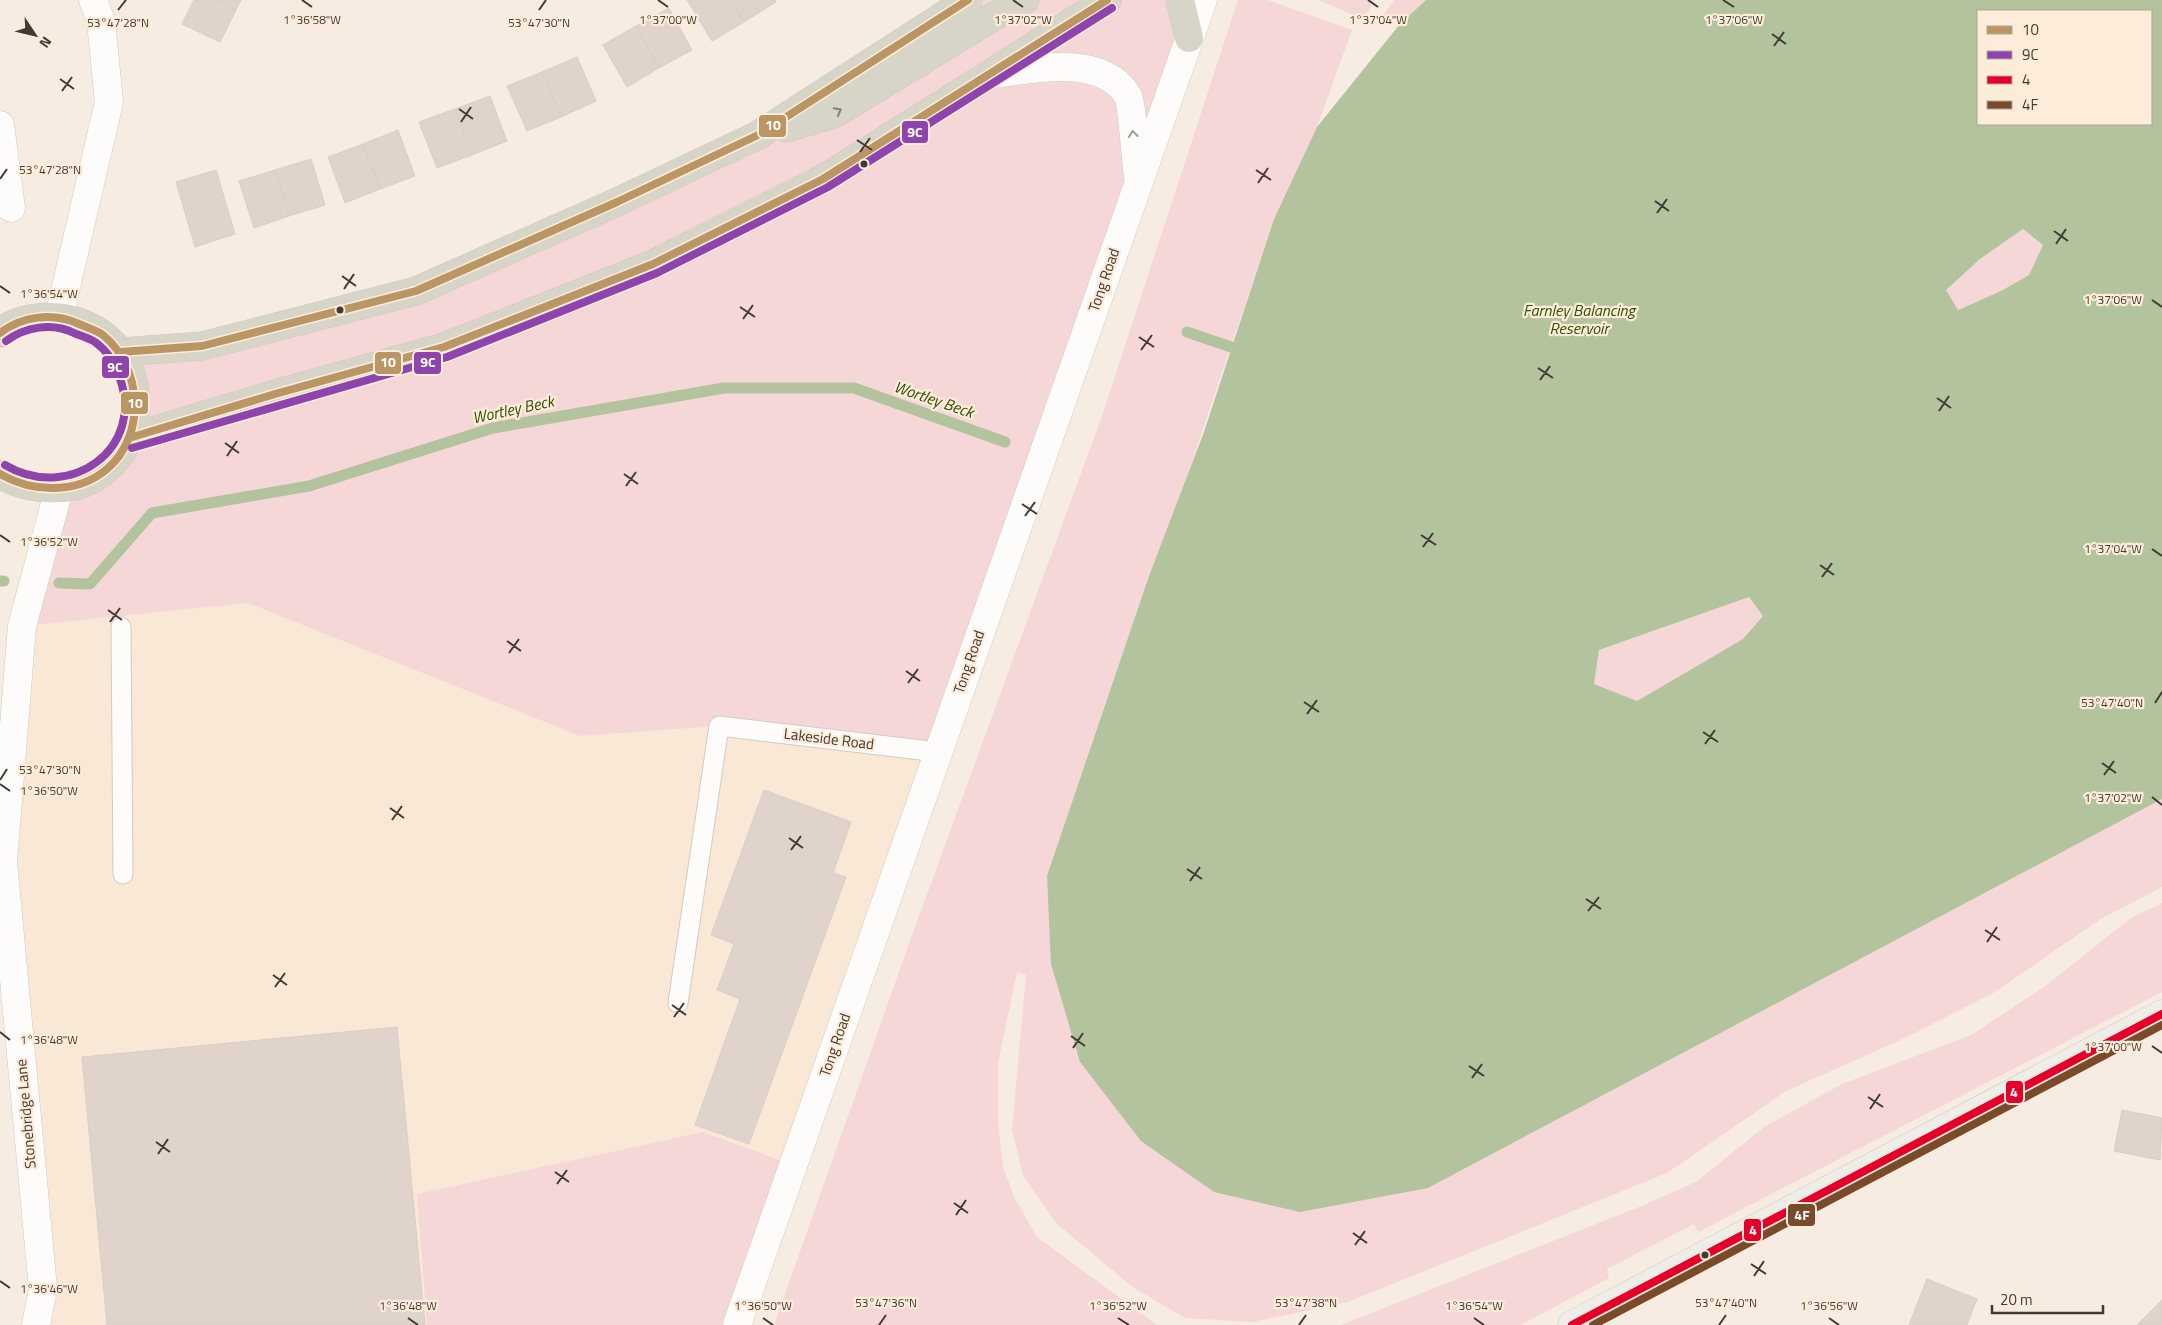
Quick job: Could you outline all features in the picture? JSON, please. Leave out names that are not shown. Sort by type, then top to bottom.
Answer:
[{"type":"highway","points":[[120,352],[202,346],[416,291],[608,206],[758,135],[968,0]]},
{"type":"highway","points":[[758,135],[834,114],[1006,9],[1025,0]]},
{"type":"highway","points":[[129,438],[275,394],[444,347],[653,264],[823,179],[993,74],[1107,0]]},
{"type":"highway","points":[[1180,0],[1190,38]]},
{"type":"highway","points":[[0,333],[31,318],[60,317],[90,327],[103,334],[120,352],[131,372],[136,395],[135,417],[129,438],[119,455],[106,469],[84,483],[59,489],[29,487],[1,474]]},
{"type":"main road","points":[[1572,1325],[2162,1014]]},
{"type":"street","points":[[60,317],[109,102],[101,21],[93,0]]},
{"type":"street","name":"Tong Road","points":[[737,1325],[1202,0]]},
{"type":"street","points":[[993,74],[1067,66],[1108,76],[1128,97],[1139,182]]},
{"type":"street","points":[[0,125],[11,208]]},
{"type":"street","name":"Stonebridge Lane","points":[[36,1325],[43,1289],[3,862],[4,790],[22,626],[59,489]]},
{"type":"lane","points":[[121,627],[123,874]]},
{"type":"lane","name":"Lakeside Road","points":[[678,1003],[719,726],[938,752]]},
{"type":"shaded area","points":[[968,0],[1203,0],[938,752],[719,726],[580,736],[248,603],[22,626],[59,489],[129,438],[120,352],[416,291],[617,202]]},
{"type":"shaded area","points":[[1238,0],[1268,0],[1352,30],[1317,127],[1274,219],[1177,506],[1149,576],[1087,762],[1428,1188],[2162,799],[2162,887],[2099,920],[1995,992],[1907,1037],[1786,1091],[1667,1173],[1348,1302],[1252,1322],[1185,1318],[1134,1288],[1057,1224],[1023,1176],[1012,1129],[1026,975],[1017,972],[998,1063],[998,1122],[1003,1167],[1015,1199],[1037,1237],[1157,1325],[774,1325],[911,938],[1102,416]]},
{"type":"shaded area","points":[[1318,0],[1375,0],[1363,19]]},
{"type":"shaded area","points":[[1394,0],[1426,0],[1400,24],[1384,14]]},
{"type":"shaded area","points":[[2023,229],[2043,245],[2029,275],[2001,291],[1958,310],[1945,290],[1980,259]]},
{"type":"shaded area","points":[[1749,597],[1763,616],[1743,639],[1637,701],[1594,684],[1599,650]]},
{"type":"shaded area","points":[[248,603],[580,736],[719,726],[938,752],[793,1165],[417,1194],[427,1325],[36,1325],[3,862],[22,626]]},
{"type":"shaded area","points":[[2162,903],[2162,992],[1698,1232],[1694,1224],[1607,1269],[1609,1278],[1520,1325],[1341,1325],[1644,1205],[1696,1182],[1764,1127],[1842,1084],[1971,1035],[2044,987],[2131,918]]},
{"type":"shaded area","points":[[703,1132],[793,1165],[737,1325],[427,1325],[417,1194]]},
{"type":"water","name":"Farnley Balancing Reservoir","points":[[1426,0],[2162,0],[2162,799],[1428,1188],[1300,1212],[1214,1192],[1141,1141],[1080,1062],[1051,964],[1047,876],[1149,576],[1204,432],[1274,219],[1317,127],[1400,24]],"holes":[[[2023,229],[2043,245],[2029,275],[2001,291],[1958,310],[1946,290],[1980,259]],[[1749,597],[1763,616],[1743,639],[1637,701],[1594,684],[1599,650]]]},
{"type":"building","points":[[194,0],[215,0],[236,10],[220,42],[182,24]]},
{"type":"building","points":[[215,0],[241,0],[236,10]]},
{"type":"building","points":[[687,0],[731,0],[744,22],[712,41]]},
{"type":"building","points":[[731,0],[775,0],[776,2],[744,22]]},
{"type":"building","points":[[669,8],[692,50],[659,68],[636,26]]},
{"type":"building","points":[[636,26],[659,68],[627,87],[603,45]]},
{"type":"building","points":[[577,57],[596,101],[561,117],[542,72]]},
{"type":"building","points":[[542,72],[561,117],[527,131],[507,86]]},
{"type":"building","points":[[490,96],[507,141],[472,155],[455,109]]},
{"type":"building","points":[[455,109],[472,155],[437,168],[419,122]]},
{"type":"building","points":[[398,130],[415,176],[380,189],[363,144]]},
{"type":"building","points":[[363,144],[380,189],[345,203],[328,157]]},
{"type":"building","points":[[311,159],[325,205],[289,216],[275,170]]},
{"type":"building","points":[[216,170],[235,234],[195,247],[176,182]]},
{"type":"building","points":[[275,170],[289,216],[254,228],[239,181]]},
{"type":"building","points":[[764,790],[851,822],[833,873],[846,877],[749,1144],[695,1125],[740,999],[717,990],[734,944],[711,935]]},
{"type":"building","points":[[397,1027],[425,1325],[107,1325],[82,1057]]},
{"type":"building","points":[[2122,1110],[2162,1118],[2160,1160],[2114,1151]]},
{"type":"building","points":[[1927,1279],[1977,1299],[1967,1325],[1909,1325]]},
{"type":"building","points":[[2162,1300],[2162,1325],[2137,1325]]},
{"type":"waterway","name":"Wortley Beck","points":[[1187,332],[1231,347]]},
{"type":"waterway","name":"Wortley Beck","points":[[59,583],[90,584],[152,513],[309,486],[493,428],[724,388],[854,388],[1005,442]]},
{"type":"transit line","name":"10","points":[[120,352],[202,346],[416,291],[617,202],[758,135],[968,0]]},
{"type":"transit line","name":"10","points":[[129,438],[275,394],[444,347],[653,264],[823,179],[1107,0]]},
{"type":"transit line","name":"9C","points":[[132,448],[447,357],[657,273],[828,187],[1112,8]]},
{"type":"transit line","name":"10","points":[[0,333],[18,323],[48,317],[69,320],[103,335],[116,349],[126,365],[132,382],[135,401],[134,420],[129,438],[120,455],[107,469],[95,477],[69,487],[55,488],[26,485],[0,474]]},
{"type":"transit line","name":"9C","points":[[5,465],[29,475],[54,477],[77,473],[96,462],[112,446],[122,426],[125,402],[115,366],[110,357],[93,341],[66,330],[48,327],[30,329],[6,341]]},
{"type":"transit line","name":"4","points":[[1572,1325],[2162,1014]]},
{"type":"transit line","name":"4F","points":[[1593,1325],[2162,1025]]}]
